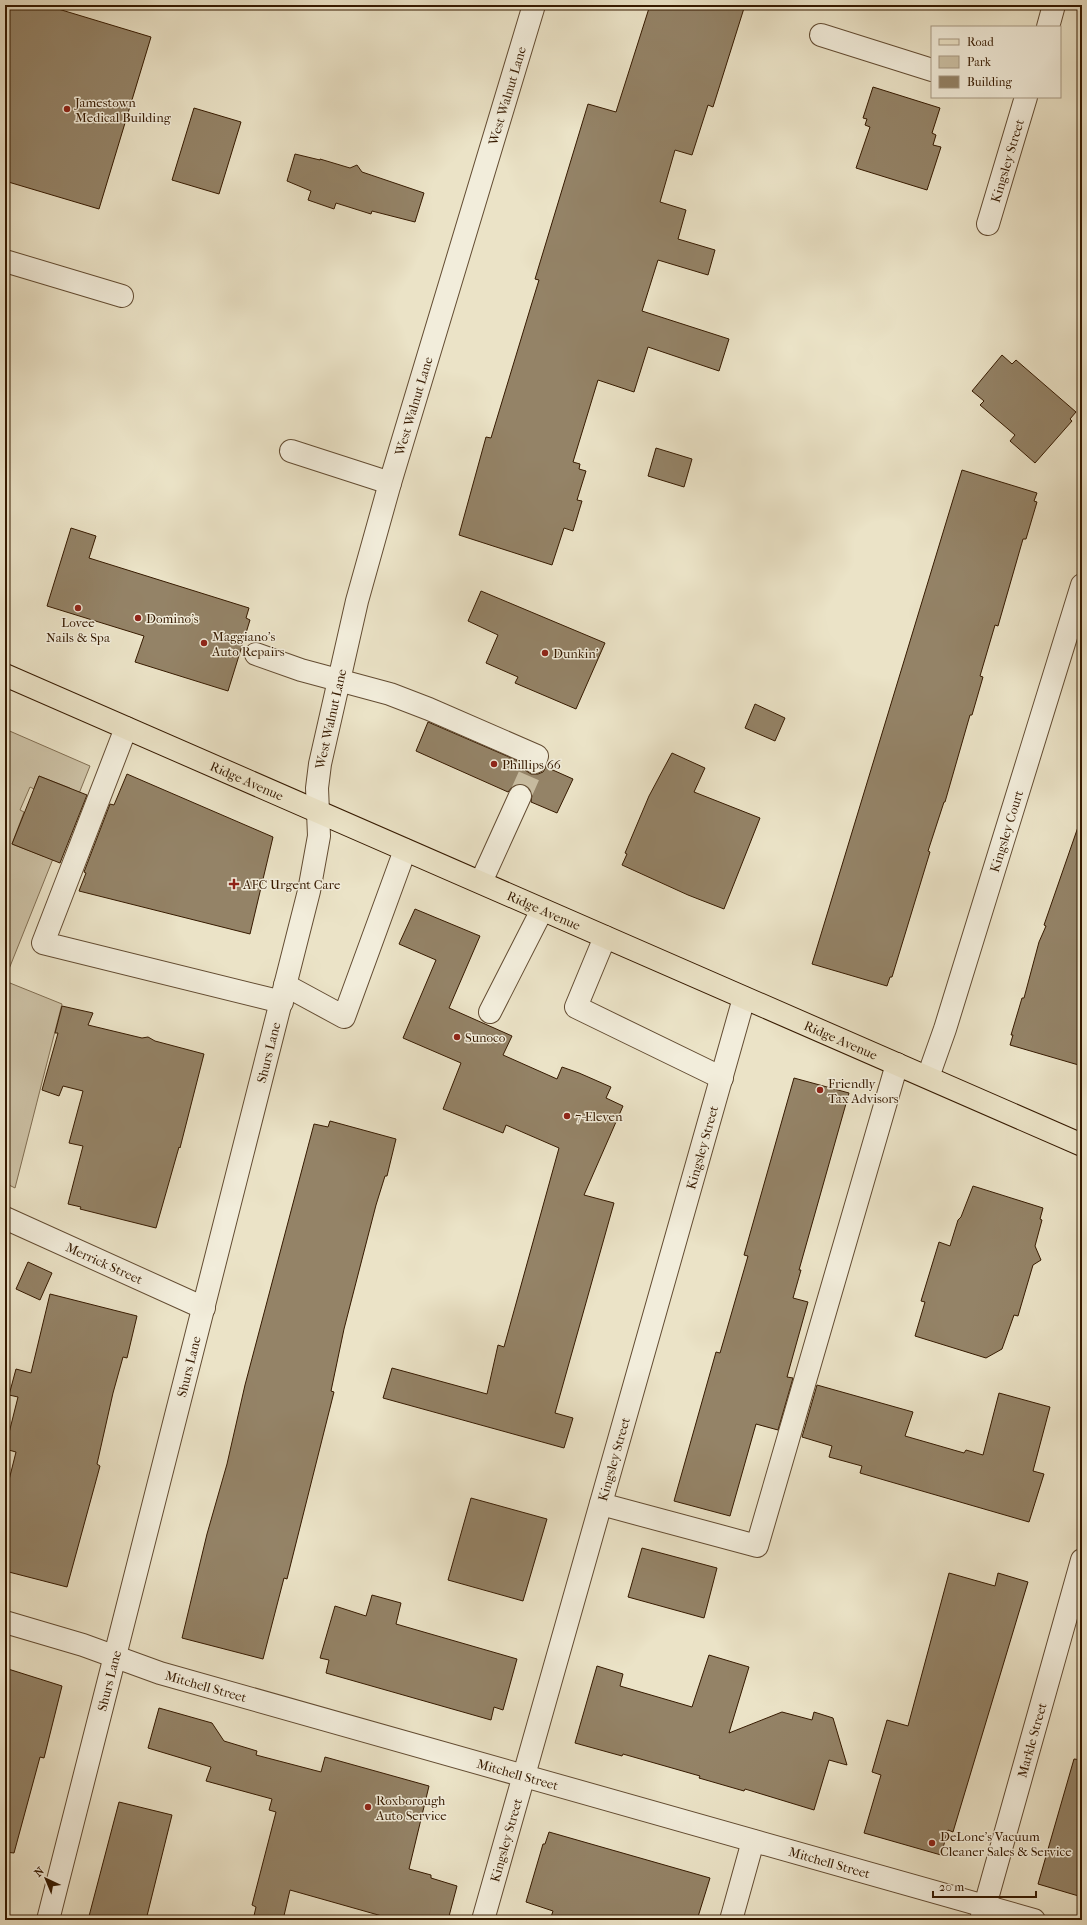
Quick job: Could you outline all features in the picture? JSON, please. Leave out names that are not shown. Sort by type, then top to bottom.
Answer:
[{"type":"main road","name":"Ridge Avenue","points":[[5,675],[318,813],[481,882],[1082,1145]]},
{"type":"street","name":"West Walnut Lane","points":[[318,813],[317,788],[320,764],[358,602],[390,482],[534,5]]},
{"type":"street","points":[[1048,26],[1054,5]]},
{"type":"street","points":[[821,35],[931,70]]},
{"type":"street","name":"Kingsley Street","points":[[988,224],[1024,98]]},
{"type":"street","points":[[5,261],[122,296]]},
{"type":"street","points":[[291,451],[390,482]]},
{"type":"street","name":"Kingsley Court","points":[[928,1077],[945,1029],[1082,585]]},
{"type":"street","points":[[256,654],[301,670],[390,694],[429,709],[537,756],[535,762]]},
{"type":"street","points":[[126,728],[43,943],[283,993],[344,1017],[405,850]]},
{"type":"street","points":[[481,882],[520,796]]},
{"type":"street","name":"Shurs Lane","points":[[48,1920],[204,1308],[316,860],[319,836],[318,813]]},
{"type":"street","points":[[490,1012],[542,910]]},
{"type":"street","points":[[605,937],[576,1008],[722,1078]]},
{"type":"street","name":"Kingsley Street","points":[[484,1920],[744,998]]},
{"type":"street","points":[[601,1504],[757,1546],[897,1064]]},
{"type":"street","name":"Merrick Street","points":[[5,1218],[204,1308]]},
{"type":"street","name":"Markle Street","points":[[983,1913],[1082,1560]]},
{"type":"street","name":"Mitchell Street","points":[[5,1622],[83,1645],[115,1658],[160,1673],[754,1841],[983,1913],[1034,1920]]},
{"type":"street","points":[[731,1920],[754,1841]]},
{"type":"green space","points":[[5,729],[90,766],[5,979]],"holes":[[[39,776],[70,788],[43,856],[12,844],[24,812],[20,810],[30,787],[34,789]]]},
{"type":"green space","points":[[5,981],[62,1004],[15,1188],[5,1183]]},
{"type":"building","name":"Jamestown Medical Building","points":[[5,5],[45,5],[151,37],[99,209],[5,181]]},
{"type":"building","points":[[650,5],[745,5],[713,107],[708,105],[692,155],[675,150],[660,202],[686,210],[678,239],[715,250],[708,275],[658,260],[642,311],[729,339],[719,371],[648,347],[634,392],[598,380],[573,462],[580,464],[579,469],[586,471],[577,500],[582,501],[573,531],[564,528],[552,565],[459,535],[486,437],[491,438],[539,280],[535,279],[588,104],[616,112]]},
{"type":"building","points":[[873,87],[940,108],[932,133],[936,135],[933,145],[941,147],[927,190],[856,168],[870,127],[865,125],[867,119],[863,118]]},
{"type":"building","points":[[194,108],[241,122],[219,194],[172,180]]},
{"type":"building","points":[[295,154],[320,159],[350,168],[357,165],[362,172],[424,193],[415,222],[372,211],[371,214],[336,203],[334,209],[308,200],[311,191],[287,181]]},
{"type":"building","points":[[1002,355],[1012,364],[1016,360],[1076,412],[1070,419],[1072,421],[1035,463],[1010,441],[1015,435],[980,405],[984,401],[972,391]]},
{"type":"building","points":[[656,448],[692,459],[684,487],[648,476]]},
{"type":"building","points":[[962,470],[1037,493],[1034,501],[1037,502],[1026,539],[1023,539],[998,626],[995,625],[980,676],[983,677],[972,715],[970,715],[945,802],[928,851],[930,852],[892,977],[890,977],[887,986],[812,964]]},
{"type":"building","points":[[71,528],[96,536],[89,558],[249,608],[246,618],[250,620],[228,691],[135,662],[144,636],[47,606]]},
{"type":"building","name":"Dunkin'","points":[[481,591],[605,643],[576,709],[515,683],[518,677],[486,663],[498,635],[468,621]]},
{"type":"building","points":[[755,704],[785,718],[775,741],[745,728]]},
{"type":"building","points":[[428,722],[523,763],[525,770],[531,774],[543,772],[546,767],[573,779],[557,813],[531,802],[532,795],[530,789],[525,784],[513,786],[508,792],[416,751]]},
{"type":"building","points":[[672,753],[705,768],[694,792],[760,818],[724,909],[688,895],[622,865],[627,854],[625,853],[649,796]]},
{"type":"building","points":[[127,774],[273,837],[250,934],[79,891],[86,873],[84,872],[110,804],[114,805]]},
{"type":"building","points":[[39,776],[87,795],[60,863],[12,844]]},
{"type":"building","points":[[1078,827],[1082,828],[1082,1066],[1010,1045],[1013,1035],[1011,1035],[1022,998],[1024,998],[1039,942],[1046,926],[1044,925]]},
{"type":"building","points":[[415,909],[480,936],[449,1008],[512,1036],[503,1055],[557,1079],[562,1067],[579,1073],[611,1087],[606,1098],[623,1106],[584,1195],[614,1203],[555,1413],[573,1418],[564,1448],[383,1398],[392,1368],[487,1394],[498,1345],[504,1347],[559,1148],[506,1125],[503,1133],[443,1109],[461,1063],[403,1038],[436,960],[399,944]]},
{"type":"building","points":[[62,1006],[93,1013],[88,1025],[142,1038],[148,1037],[155,1041],[204,1054],[180,1148],[179,1147],[156,1228],[80,1209],[81,1207],[68,1204],[83,1146],[69,1143],[83,1091],[63,1086],[59,1096],[42,1090],[58,1033],[55,1033]]},
{"type":"building","points":[[794,1078],[849,1093],[799,1270],[801,1270],[793,1298],[808,1302],[787,1377],[793,1378],[778,1430],[756,1424],[730,1516],[674,1501],[716,1352],[720,1353],[748,1256],[744,1255]]},
{"type":"building","points":[[330,1121],[396,1139],[387,1176],[385,1176],[376,1205],[344,1329],[331,1391],[334,1392],[287,1579],[284,1578],[263,1659],[182,1638],[207,1534],[227,1464],[245,1385],[314,1124],[328,1127]]},
{"type":"building","points":[[973,1186],[1043,1208],[1040,1219],[1042,1220],[1035,1246],[1041,1260],[1033,1265],[1018,1316],[1014,1315],[1002,1349],[986,1358],[915,1336],[925,1302],[921,1301],[939,1242],[950,1246],[958,1220],[961,1217]]},
{"type":"building","points":[[28,1262],[52,1273],[40,1300],[16,1289]]},
{"type":"building","points":[[50,1294],[137,1316],[127,1358],[123,1357],[113,1393],[97,1464],[100,1466],[67,1587],[5,1571],[5,1496],[16,1452],[5,1449],[18,1397],[9,1395],[16,1369],[31,1373]]},
{"type":"building","points":[[817,1385],[913,1412],[905,1436],[964,1453],[966,1450],[983,1455],[999,1393],[1050,1407],[1033,1471],[1044,1474],[1029,1522],[860,1473],[862,1466],[829,1457],[832,1446],[802,1437]]},
{"type":"building","points":[[471,1498],[547,1519],[523,1601],[448,1580]]},
{"type":"building","points":[[642,1548],[717,1568],[704,1618],[628,1597]]},
{"type":"building","points":[[949,1573],[995,1586],[998,1573],[1028,1582],[953,1832],[948,1830],[941,1855],[864,1833],[881,1775],[872,1772],[887,1720],[908,1726]]},
{"type":"building","points":[[372,1595],[401,1603],[396,1624],[517,1659],[503,1710],[494,1707],[491,1720],[326,1673],[329,1660],[320,1658],[335,1606],[366,1616]]},
{"type":"building","points":[[709,1655],[749,1667],[729,1733],[782,1712],[812,1720],[814,1712],[833,1718],[847,1765],[829,1760],[814,1810],[745,1789],[744,1791],[699,1778],[700,1776],[623,1754],[622,1756],[575,1743],[597,1666],[623,1674],[620,1686],[692,1707]]},
{"type":"building","points":[[5,1668],[62,1686],[44,1758],[40,1757],[14,1853],[5,1852]]},
{"type":"building","points":[[159,1708],[212,1723],[224,1741],[257,1751],[256,1755],[321,1772],[325,1757],[429,1786],[409,1869],[431,1875],[431,1878],[457,1886],[448,1920],[396,1920],[290,1890],[283,1920],[253,1920],[256,1907],[252,1905],[276,1812],[269,1810],[272,1799],[206,1781],[211,1767],[148,1748]]},
{"type":"building","points":[[1074,1759],[1082,1760],[1082,1897],[1038,1884]]},
{"type":"building","points":[[119,1802],[172,1815],[146,1920],[88,1920]]},
{"type":"building","points":[[549,1832],[710,1878],[697,1920],[550,1920],[553,1911],[526,1902],[543,1844],[545,1844]]},
{"type":"tunnel","points":[[520,796],[535,762]]},
{"type":"place","name":"Jamestown Medical Building","points":[[67,109]]},
{"type":"place","name":"Lovee Nails & Spa","points":[[78,608]]},
{"type":"place","name":"Domino's","points":[[138,618]]},
{"type":"place","name":"Maggiano's Auto Repairs","points":[[204,643]]},
{"type":"place","name":"Dunkin'","points":[[545,653]]},
{"type":"place","name":"Phillips 66","points":[[494,764]]},
{"type":"place","name":"AFC Urgent Care","points":[[234,884]]},
{"type":"place","name":"Sunoco","points":[[457,1037]]},
{"type":"place","name":"Friendly Tax Advisors","points":[[820,1090]]},
{"type":"place","name":"7-Eleven","points":[[567,1116]]},
{"type":"place","name":"Roxborough Auto Service","points":[[368,1807]]},
{"type":"place","name":"DeLone's Vacuum Cleaner Sales & Service","points":[[932,1843]]}]
